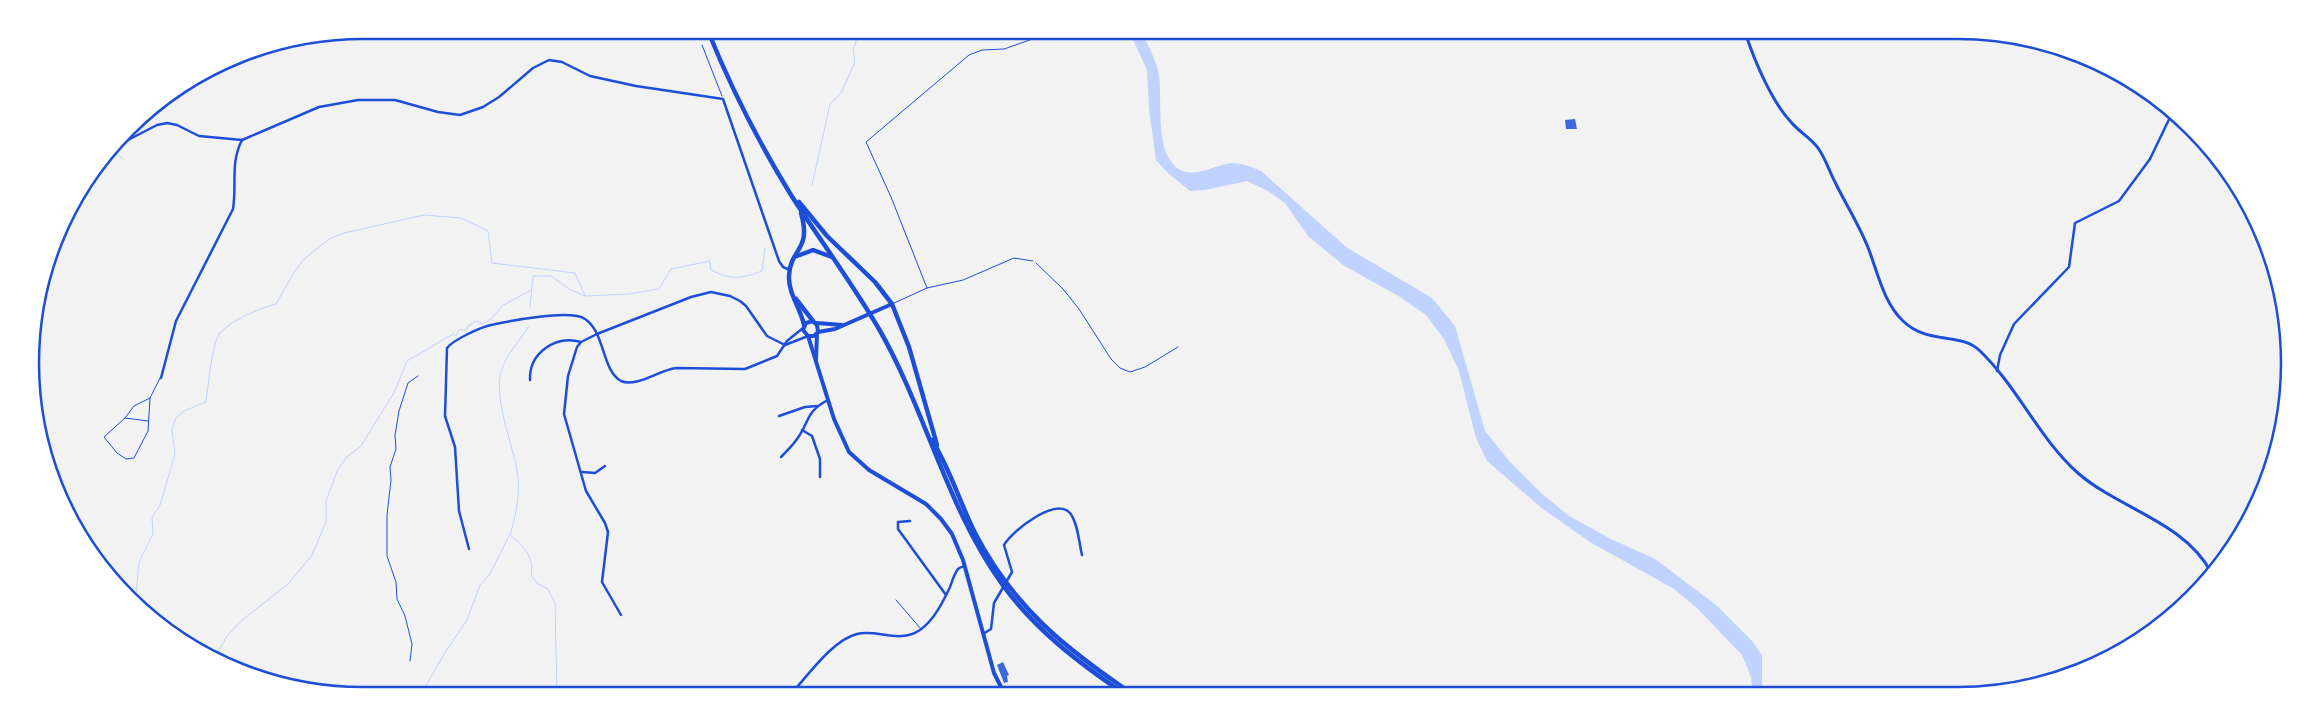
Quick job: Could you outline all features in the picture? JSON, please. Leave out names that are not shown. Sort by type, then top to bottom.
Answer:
[{"type":"highway","points":[[712,39],[740,103],[788,190],[886,342],[976,534],[994,564],[1018,598],[1067,648],[1123,687]]},
{"type":"highway","points":[[788,190],[827,236],[875,282],[892,304],[909,347],[940,454]]},
{"type":"highway","points":[[800,209],[805,234],[790,270],[790,282],[803,326]]},
{"type":"highway","points":[[796,257],[813,250],[833,258]]},
{"type":"highway","points":[[795,298],[815,322]]},
{"type":"highway","points":[[929,434],[936,457],[972,536],[1008,592],[1057,645],[1115,687]]},
{"type":"main road","points":[[808,336],[856,320],[892,304]]},
{"type":"main road","points":[[842,325],[808,321],[803,326],[816,359],[842,441],[852,455],[869,470],[914,496],[931,509],[952,534],[964,566],[996,678],[1001,687]]},
{"type":"main road","points":[[815,322],[817,332],[816,359]]},
{"type":"street","points":[[1748,39],[1758,67],[1784,113],[1822,154],[1864,239],[1884,291],[1896,314],[1912,328],[1926,336],[1960,341],[1975,347],[2010,386],[2055,448],[2077,472],[2102,491],[2182,538],[2201,556],[2208,568]]},
{"type":"street","points":[[131,137],[163,123],[177,125],[198,136],[242,140],[312,110],[343,102],[395,100],[449,114],[471,112],[499,97],[533,68],[549,60],[562,62],[590,76],[636,86],[723,98],[780,261],[783,267],[790,270]]},
{"type":"street","points":[[1997,372],[2000,355],[2014,324],[2069,267],[2075,223],[2119,201],[2150,159],[2170,118]]},
{"type":"street","points":[[161,378],[176,321],[233,209],[235,197],[234,164],[236,151],[242,140]]},
{"type":"street","points":[[530,380],[529,368],[547,347],[562,342],[581,342],[692,297],[716,292],[740,301],[746,306],[767,336],[785,345],[808,336]]},
{"type":"street","points":[[469,549],[458,511],[455,447],[445,416],[447,348],[455,340],[490,325],[571,314],[586,319],[597,334],[612,370],[620,380],[626,382],[641,381],[664,369],[745,369],[775,357],[803,326]]},
{"type":"street","points":[[581,342],[573,355],[568,376],[564,414],[586,491],[608,532],[602,582],[621,615]]},
{"type":"street","points":[[782,457],[798,438],[804,422],[817,406],[828,400]]},
{"type":"street","points":[[779,416],[806,407],[817,406]]},
{"type":"street","points":[[802,430],[812,436],[820,459],[820,477]]},
{"type":"street","points":[[582,472],[595,473],[605,466]]},
{"type":"street","points":[[983,634],[991,629],[993,609],[997,597],[1012,568],[1004,549],[1005,543],[1032,519],[1060,509],[1069,512],[1074,523],[1082,555]]},
{"type":"street","points":[[910,521],[898,522],[898,529],[946,595]]},
{"type":"street","points":[[797,687],[830,653],[855,634],[868,633],[899,637],[914,634],[921,629],[932,619],[958,570],[964,566]]},
{"type":"lane","points":[[927,288],[891,197],[866,142],[969,54],[982,50],[1004,49],[1033,39]]},
{"type":"lane","points":[[892,304],[927,288],[964,280],[1014,258],[1034,261]]},
{"type":"lane","points":[[150,398],[134,406],[125,418],[104,437],[117,453],[126,459],[134,458],[148,431],[150,398],[161,378]]},
{"type":"lane","points":[[125,418],[149,421]]},
{"type":"lane","points":[[896,600],[921,629]]},
{"type":"path","points":[[702,45],[723,98]]},
{"type":"path","points":[[1034,261],[1063,289],[1080,309],[1111,359],[1120,368],[1130,372],[1146,367],[1178,347]]},
{"type":"path","points":[[410,660],[412,644],[405,616],[397,598],[396,582],[387,556],[387,515],[391,480],[390,467],[396,449],[395,434],[399,412],[408,383],[418,376]]},
{"type":"water","points":[[1133,39],[1145,39],[1156,65],[1160,87],[1163,143],[1167,155],[1174,165],[1183,171],[1195,172],[1232,163],[1243,164],[1261,171],[1346,247],[1432,298],[1455,326],[1485,431],[1510,462],[1541,493],[1569,516],[1611,539],[1655,559],[1716,605],[1752,641],[1762,655],[1762,687],[1752,687],[1751,677],[1742,655],[1697,608],[1674,589],[1590,542],[1543,509],[1487,461],[1476,438],[1459,371],[1444,339],[1426,315],[1400,297],[1343,265],[1308,236],[1285,203],[1268,191],[1247,181],[1205,190],[1190,191],[1169,174],[1156,160],[1149,109],[1147,70]]},
{"type":"building","points":[[1575,119],[1577,129],[1566,129],[1565,120]]},
{"type":"building","points":[[1003,662],[1009,675],[1007,676],[1008,682],[1004,683],[997,665]]},
{"type":"waterway","points":[[812,185],[830,104],[841,93],[855,62],[853,50],[856,39]]},
{"type":"waterway","points":[[116,153],[123,159]]},
{"type":"waterway","points":[[136,594],[139,562],[153,534],[152,518],[160,505],[175,454],[172,429],[176,418],[184,411],[206,402],[217,338],[225,328],[239,319],[276,304],[303,260],[329,239],[344,233],[424,215],[461,218],[488,231],[492,263],[575,273],[585,296]]},
{"type":"waterway","points":[[530,307],[533,276],[551,276],[569,289],[585,296],[629,294],[659,289],[671,269],[710,261],[711,270],[724,276],[742,277],[755,274],[762,271],[765,248]]},
{"type":"waterway","points":[[218,653],[227,636],[241,621],[288,584],[312,555],[326,522],[326,501],[338,469],[347,457],[361,446],[395,391],[407,361],[453,334],[456,336],[459,330],[467,330],[468,326],[476,321],[482,324],[491,319],[502,306],[531,290]]},
{"type":"waterway","points":[[529,326],[506,359],[499,383],[504,421],[515,459],[518,478],[517,503],[510,535],[527,552],[531,563],[531,575],[538,584],[548,589],[555,603],[557,687]]},
{"type":"waterway","points":[[425,687],[467,620],[480,585],[490,574],[509,536]]}]
